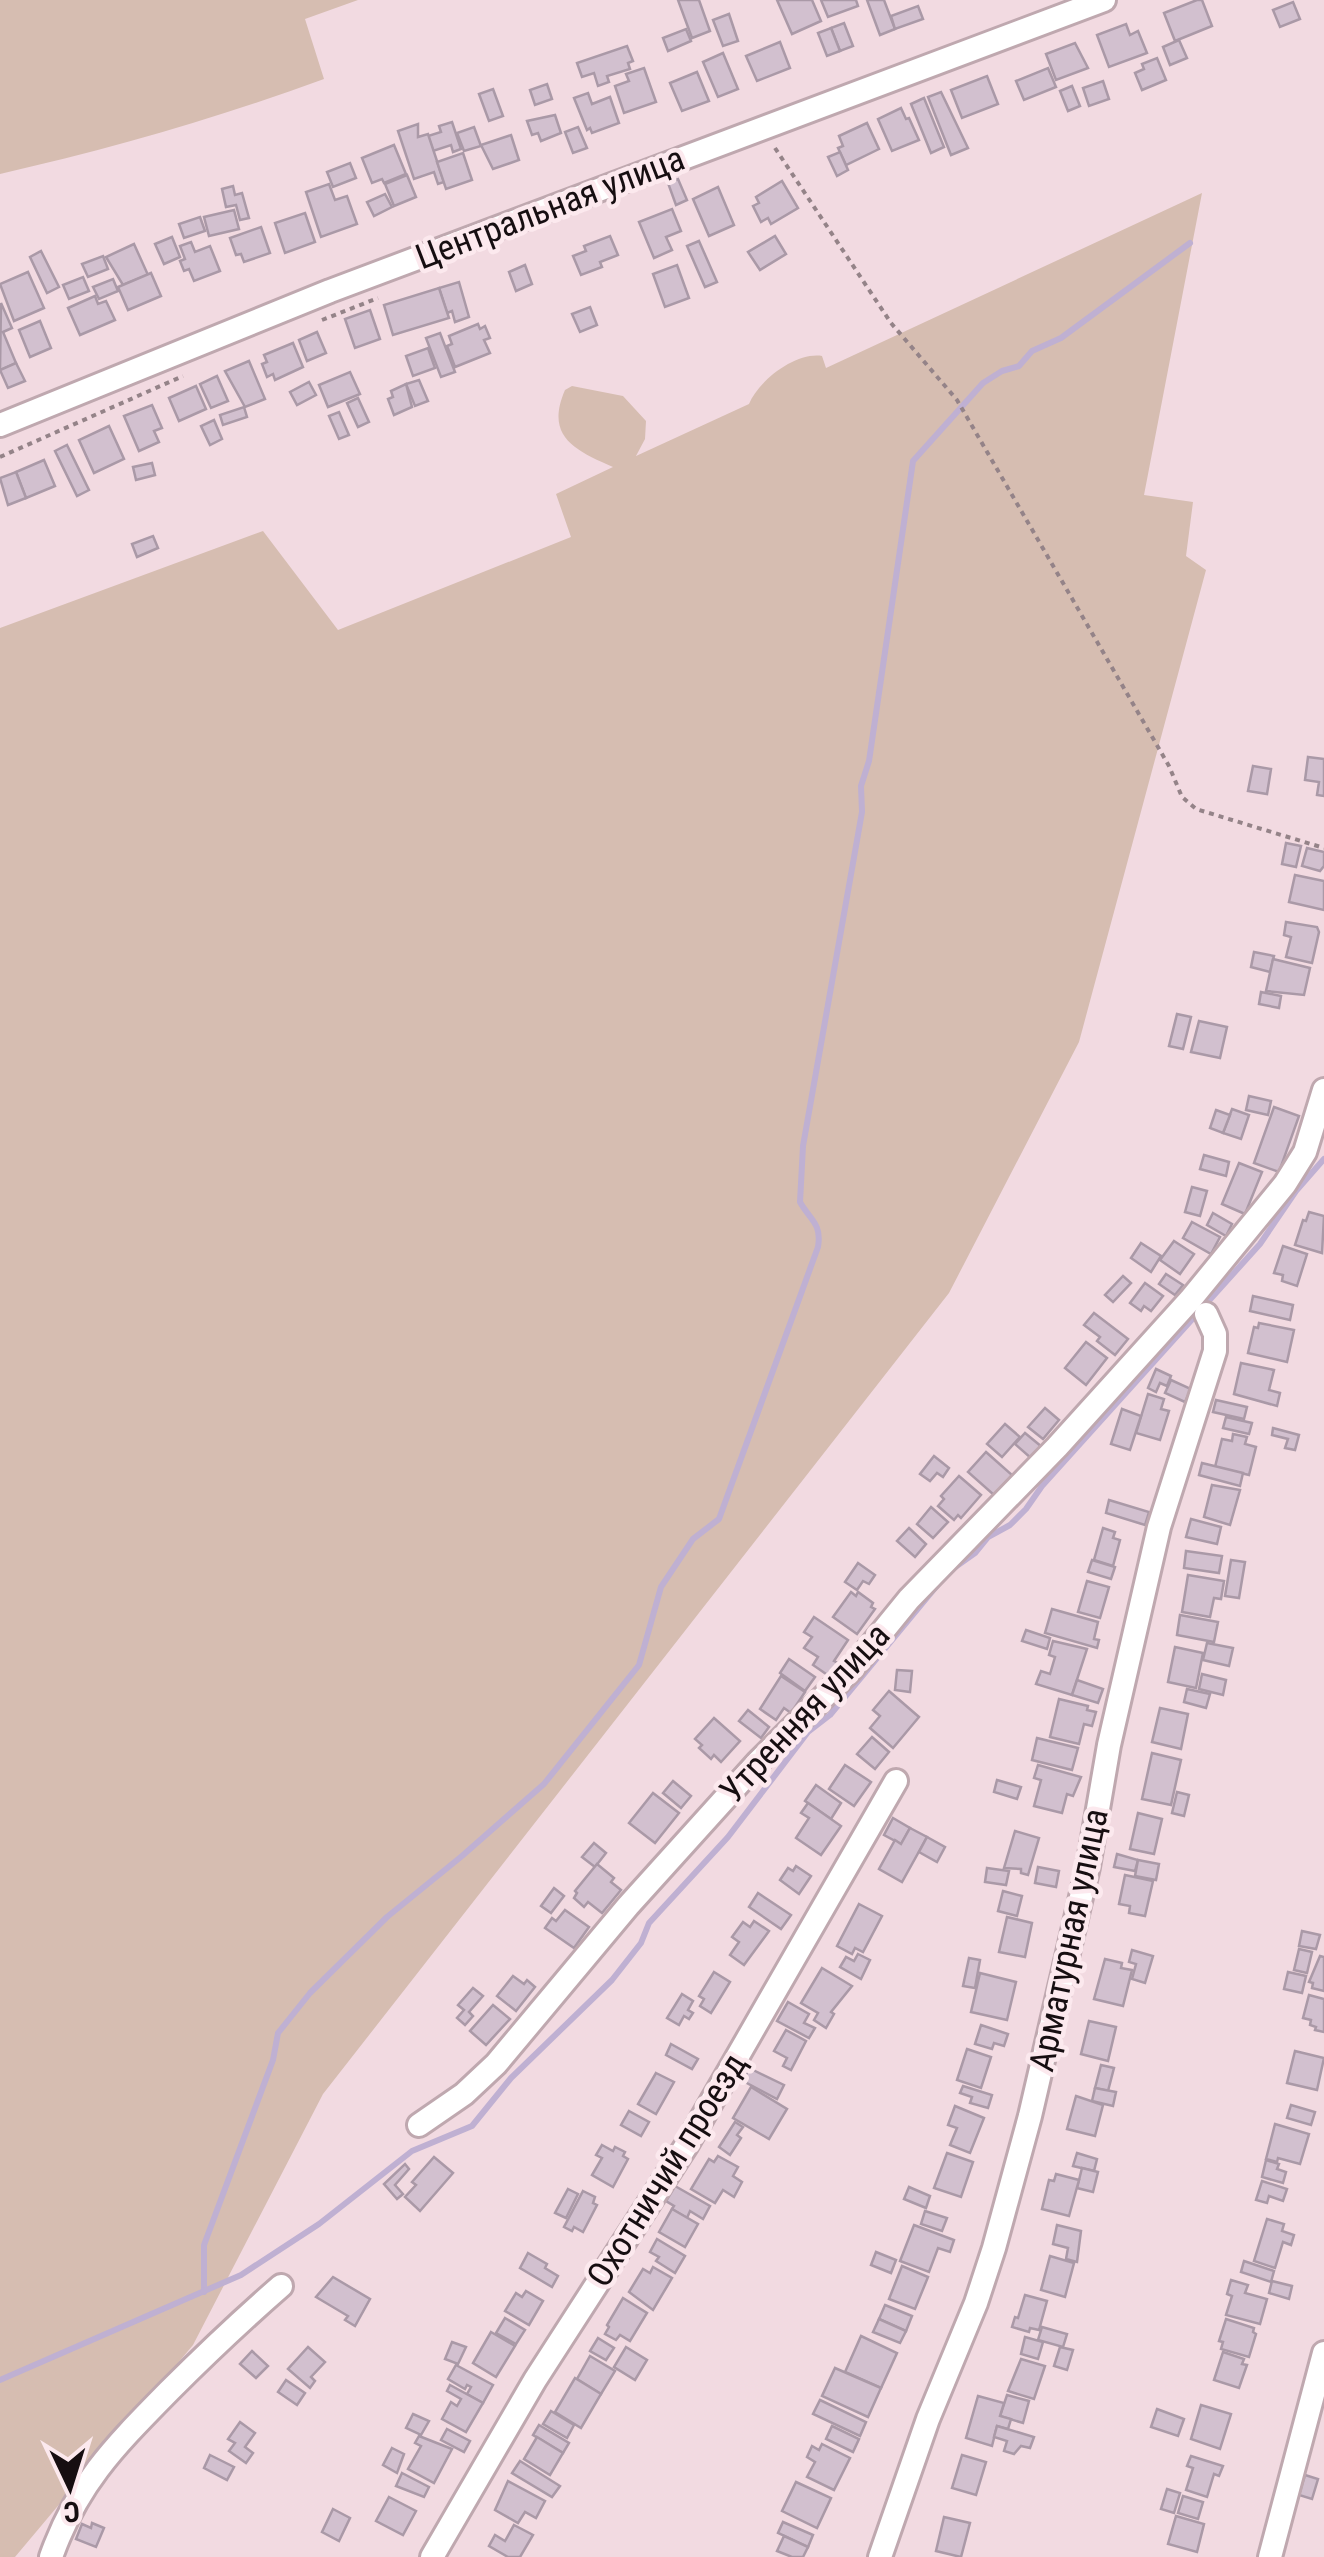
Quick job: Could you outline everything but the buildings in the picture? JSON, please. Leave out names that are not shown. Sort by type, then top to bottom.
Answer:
[{"type":"street","name":"Центральная улица","points":[[0,425],[330,292],[1104,0]]},
{"type":"street","points":[[1197,1307],[1304,1152],[1324,1090]]},
{"type":"street","name":"Утренняя улица","points":[[420,2124],[464,2094],[496,2064],[628,1906],[745,1776],[852,1669],[909,1599],[1197,1307]]},
{"type":"street","name":"Арматурная улица","points":[[880,2557],[928,2419],[976,2303],[1030,2116],[1088,1867],[1110,1745],[1159,1528],[1215,1351],[1216,1334],[1197,1307]]},
{"type":"street","name":"Охотничий проезд","points":[[432,2557],[535,2380],[686,2146],[896,1781]]},
{"type":"street","points":[[50,2557],[83,2487],[107,2454],[226,2334],[280,2286]]},
{"type":"street","points":[[1270,2557],[1324,2353]]},
{"type":"path","points":[[762,127],[891,323],[957,400],[1169,766],[1182,797],[1196,809],[1324,848]]},
{"type":"path","points":[[313,323],[385,296]]},
{"type":"path","points":[[0,457],[189,373]]},
{"type":"shaded area","points":[[0,0],[358,0],[305,19],[324,79],[164,132],[0,174]]},
{"type":"shaded area","points":[[1202,193],[1144,495],[1193,502],[1186,556],[1206,570],[1079,1042],[949,1293],[323,2094],[193,2345],[15,2557],[0,2557],[0,628],[263,531],[338,630],[571,537],[556,494],[613,467],[575,447],[561,430],[560,406],[565,390],[572,386],[623,396],[646,421],[645,439],[636,456],[749,404],[761,386],[790,363],[822,356],[826,368]]},
{"type":"waterway","points":[[204,2292],[204,2245],[273,2060],[278,2033],[310,1993],[387,1917],[544,1784],[639,1665],[661,1587],[693,1539],[719,1519],[818,1247],[817,1227],[800,1202],[803,1146],[862,812],[861,786],[869,761],[913,461],[983,383],[1019,366],[1032,351],[1061,338],[1190,243]]},
{"type":"waterway","points":[[951,1570],[1026,1509],[1042,1486],[1260,1244],[1296,1191],[1324,1159]]},
{"type":"waterway","points":[[0,2380],[241,2275],[319,2224],[412,2151],[472,2126],[511,2078],[612,1980],[641,1943],[649,1923],[728,1837],[808,1732],[830,1715],[939,1583]]}]
